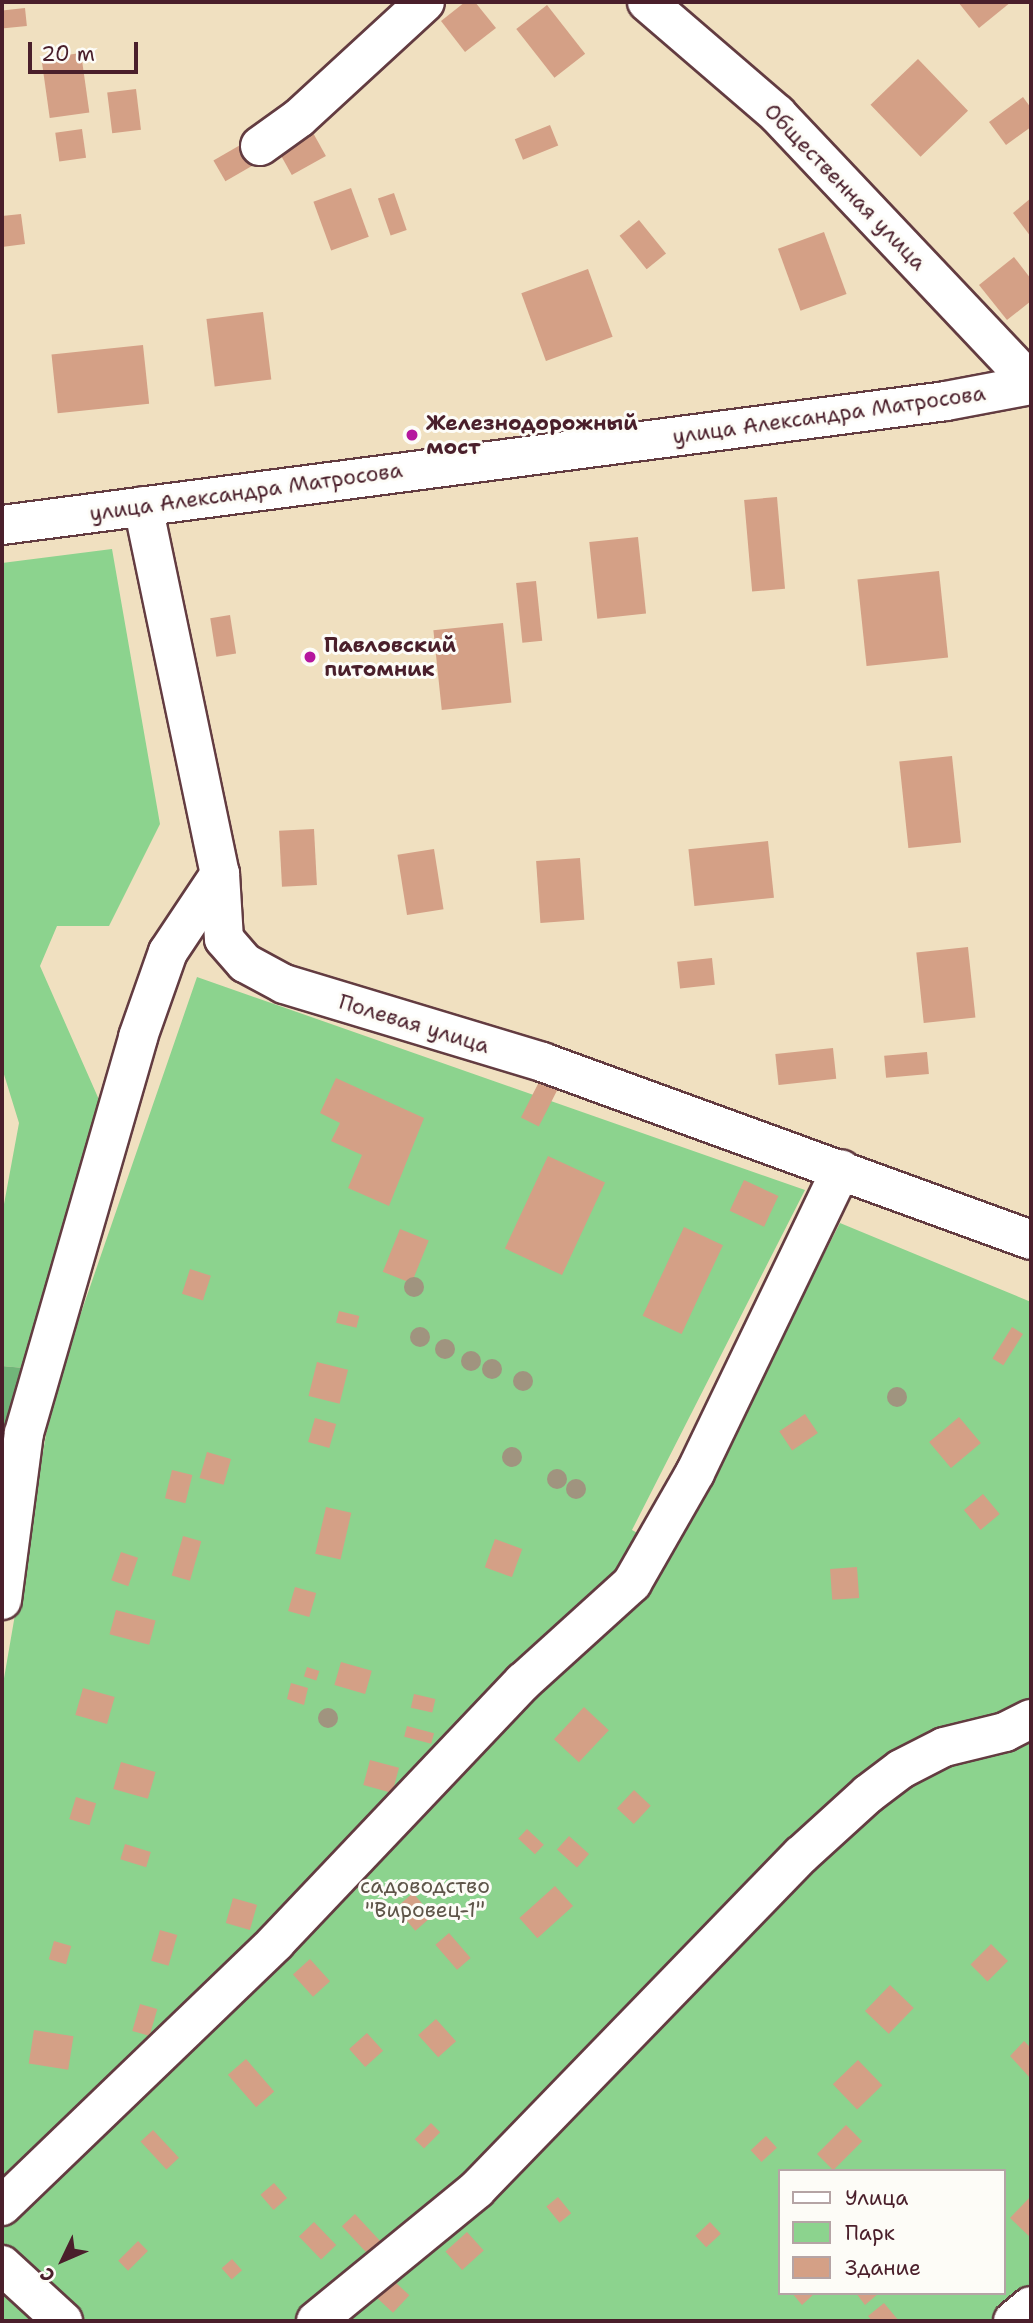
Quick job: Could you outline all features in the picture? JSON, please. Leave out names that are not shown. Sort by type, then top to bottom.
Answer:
[{"type":"street","points":[[260,146],[299,118],[425,2]]},
{"type":"street","name":"Общественная улица","points":[[647,2],[777,114],[1031,384]]},
{"type":"street","name":"улица Александра Матросова","points":[[2,525],[946,401],[1031,384]]},
{"type":"street","name":"Полевая улица","points":[[143,506],[220,874],[224,939],[245,964],[284,984],[542,1062],[1031,1240]]},
{"type":"street","points":[[2,1600],[24,1433],[138,1037],[169,952],[220,874]]},
{"type":"street","points":[[2,2206],[275,1942],[523,1682],[632,1583],[695,1473],[841,1169]]},
{"type":"street","points":[[316,2321],[477,2189],[801,1855],[868,1794],[901,1769],[944,1747],[1005,1732],[1031,1719]]},
{"type":"street","points":[[2,2265],[63,2321]]},
{"type":"street","points":[[1013,2321],[1031,2306]]},
{"type":"green space","points":[[112,549],[160,824],[109,926],[57,926],[40,966],[104,1111],[24,1368],[2,1366],[2,1215],[19,1123],[2,1068],[2,563]]},
{"type":"green space","name":"садоводство \"Вировец-1\"","points":[[197,977],[805,1190],[632,1530],[671,1552],[840,1223],[1031,1302],[1031,2321],[2,2321],[2,1690],[53,1394]]},
{"type":"green space","points":[[2,1366],[24,1368],[2,1441]]},
{"type":"building","points":[[465,2],[475,2],[496,28],[465,52],[441,21]]},
{"type":"building","points":[[958,2],[1011,2],[979,28]]},
{"type":"building","points":[[547,5],[585,54],[554,78],[516,29]]},
{"type":"building","points":[[25,8],[27,26],[4,28],[2,10]]},
{"type":"building","points":[[81,53],[89,112],[50,118],[41,59]]},
{"type":"building","points":[[918,59],[968,111],[921,157],[871,105]]},
{"type":"building","points":[[136,89],[141,130],[112,133],[107,93]]},
{"type":"building","points":[[1023,97],[1031,108],[1031,127],[1006,145],[989,122]]},
{"type":"building","points":[[307,122],[326,156],[292,175],[273,141]]},
{"type":"building","points":[[550,125],[558,145],[523,160],[515,139]]},
{"type":"building","points":[[82,129],[86,158],[59,161],[55,133]]},
{"type":"building","points":[[242,144],[254,165],[225,181],[213,160]]},
{"type":"building","points":[[351,188],[369,237],[331,251],[313,202]]},
{"type":"building","points":[[394,193],[407,230],[391,235],[378,199]]},
{"type":"building","points":[[1031,198],[1031,237],[1013,213]]},
{"type":"building","points":[[21,214],[25,244],[2,247],[2,216]]},
{"type":"building","points":[[639,220],[666,253],[647,269],[620,236]]},
{"type":"building","points":[[824,232],[847,294],[801,311],[778,249]]},
{"type":"building","points":[[1014,257],[1031,279],[1031,301],[1007,320],[979,285]]},
{"type":"building","points":[[588,269],[613,337],[546,361],[521,293]]},
{"type":"building","points":[[263,312],[271,379],[215,386],[206,319]]},
{"type":"building","points":[[143,345],[149,404],[58,413],[52,355]]},
{"type":"building","points":[[777,497],[785,589],[752,592],[744,500]]},
{"type":"building","points":[[638,537],[646,614],[597,619],[589,542]]},
{"type":"building","points":[[939,571],[948,658],[867,666],[857,580]]},
{"type":"building","points":[[536,581],[542,641],[522,643],[516,583]]},
{"type":"building","points":[[230,615],[236,654],[216,657],[210,618]]},
{"type":"building","points":[[503,623],[511,703],[442,710],[433,630]]},
{"type":"building","points":[[952,756],[961,843],[908,848],[899,762]]},
{"type":"building","points":[[314,829],[317,885],[282,887],[279,831]]},
{"type":"building","points":[[768,841],[774,898],[694,906],[688,849]]},
{"type":"building","points":[[434,849],[444,909],[407,915],[397,855]]},
{"type":"building","points":[[580,858],[584,920],[540,923],[536,861]]},
{"type":"building","points":[[968,947],[975,1018],[924,1023],[916,952]]},
{"type":"building","points":[[712,958],[715,985],[680,989],[677,962]]},
{"type":"building","points":[[833,1048],[836,1079],[779,1085],[775,1054]]},
{"type":"building","points":[[927,1052],[929,1074],[886,1078],[884,1056]]},
{"type":"building","points":[[336,1078],[424,1118],[389,1206],[348,1188],[362,1155],[331,1141],[340,1123],[320,1113]]},
{"type":"building","points":[[540,1080],[558,1089],[539,1127],[521,1117]]},
{"type":"building","points":[[548,1156],[605,1183],[562,1275],[505,1248]]},
{"type":"building","points":[[744,1180],[778,1196],[764,1227],[730,1211]]},
{"type":"building","points":[[684,1227],[723,1245],[682,1334],[643,1316]]},
{"type":"building","points":[[400,1229],[429,1241],[412,1283],[383,1272]]},
{"type":"building","points":[[190,1269],[211,1276],[203,1301],[182,1294]]},
{"type":"building","points":[[339,1311],[359,1316],[356,1328],[336,1323]]},
{"type":"building","points":[[1012,1327],[1023,1334],[1003,1365],[992,1358]]},
{"type":"building","points":[[317,1362],[348,1370],[340,1404],[309,1396]]},
{"type":"building","points":[[805,1414],[818,1433],[792,1450],[779,1431]]},
{"type":"building","points":[[959,1417],[981,1443],[951,1468],[929,1442]]},
{"type":"building","points":[[315,1418],[336,1424],[329,1448],[308,1442]]},
{"type":"building","points":[[207,1452],[231,1459],[224,1485],[200,1478]]},
{"type":"building","points":[[172,1470],[192,1475],[185,1503],[165,1498]]},
{"type":"building","points":[[983,1494],[1000,1514],[981,1530],[964,1510]]},
{"type":"building","points":[[326,1507],[351,1513],[341,1560],[315,1554]]},
{"type":"building","points":[[183,1536],[201,1541],[190,1581],[172,1575]]},
{"type":"building","points":[[495,1539],[522,1549],[512,1577],[485,1567]]},
{"type":"building","points":[[121,1552],[138,1558],[128,1586],[111,1580]]},
{"type":"building","points":[[857,1567],[859,1598],[832,1600],[830,1569]]},
{"type":"building","points":[[295,1587],[316,1593],[309,1617],[288,1611]]},
{"type":"building","points":[[116,1610],[156,1621],[149,1645],[110,1634]]},
{"type":"building","points":[[341,1662],[372,1671],[365,1694],[334,1685]]},
{"type":"building","points":[[307,1667],[319,1671],[316,1681],[304,1677]]},
{"type":"building","points":[[291,1683],[308,1688],[304,1705],[287,1699]]},
{"type":"building","points":[[83,1688],[115,1697],[107,1724],[75,1715]]},
{"type":"building","points":[[414,1694],[435,1699],[432,1713],[411,1708]]},
{"type":"building","points":[[584,1707],[609,1730],[579,1762],[554,1739]]},
{"type":"building","points":[[407,1726],[434,1733],[431,1744],[404,1737]]},
{"type":"building","points":[[370,1760],[399,1768],[392,1793],[363,1785]]},
{"type":"building","points":[[121,1762],[156,1772],[148,1799],[113,1789]]},
{"type":"building","points":[[634,1790],[651,1806],[634,1824],[617,1808]]},
{"type":"building","points":[[76,1797],[96,1803],[89,1825],[69,1819]]},
{"type":"building","points":[[527,1829],[544,1845],[535,1854],[518,1839]]},
{"type":"building","points":[[569,1836],[589,1854],[577,1867],[557,1849]]},
{"type":"building","points":[[125,1844],[151,1852],[146,1867],[120,1859]]},
{"type":"building","points":[[555,1886],[573,1906],[537,1938],[519,1918]]},
{"type":"building","points":[[413,1893],[433,1916],[415,1931],[396,1908]]},
{"type":"building","points":[[233,1898],[257,1905],[250,1930],[226,1923]]},
{"type":"building","points":[[160,1930],[177,1935],[168,1966],[151,1961]]},
{"type":"building","points":[[449,1933],[471,1958],[457,1970],[435,1945]]},
{"type":"building","points":[[54,1941],[71,1946],[66,1964],[49,1959]]},
{"type":"building","points":[[991,1944],[1008,1961],[987,1981],[970,1965]]},
{"type":"building","points":[[310,1959],[330,1981],[313,1997],[293,1974]]},
{"type":"building","points":[[890,1985],[914,2008],[889,2034],[865,2011]]},
{"type":"building","points":[[140,2004],[157,2009],[150,2036],[132,2031]]},
{"type":"building","points":[[436,2019],[456,2041],[438,2057],[418,2035]]},
{"type":"building","points":[[34,2030],[74,2036],[68,2070],[29,2064]]},
{"type":"building","points":[[367,2033],[383,2051],[365,2067],[349,2049]]},
{"type":"building","points":[[1024,2041],[1031,2048],[1031,2079],[1010,2056]]},
{"type":"building","points":[[246,2059],[274,2091],[256,2107],[228,2075]]},
{"type":"building","points":[[858,2060],[882,2085],[857,2109],[833,2084]]},
{"type":"building","points":[[431,2123],[440,2132],[424,2148],[415,2139]]},
{"type":"building","points":[[846,2125],[862,2141],[832,2169],[817,2154]]},
{"type":"building","points":[[153,2130],[179,2158],[166,2169],[141,2142]]},
{"type":"building","points":[[766,2136],[777,2148],[762,2162],[751,2150]]},
{"type":"building","points":[[274,2183],[287,2198],[274,2210],[260,2195]]},
{"type":"building","points":[[1031,2196],[1031,2235],[1030,2237],[1010,2218]]},
{"type":"building","points":[[558,2197],[571,2213],[560,2223],[546,2206]]},
{"type":"building","points":[[355,2214],[382,2243],[369,2256],[342,2226]]},
{"type":"building","points":[[314,2222],[336,2245],[321,2260],[299,2237]]},
{"type":"building","points":[[710,2222],[721,2234],[706,2247],[695,2236]]},
{"type":"building","points":[[467,2232],[484,2251],[462,2270],[445,2251]]},
{"type":"building","points":[[138,2241],[148,2251],[128,2271],[118,2261]]},
{"type":"building","points":[[232,2259],[242,2270],[232,2280],[222,2268]]},
{"type":"building","points":[[394,2281],[409,2295],[393,2313],[378,2299]]},
{"type":"building","points":[[794,2295],[813,2295],[802,2305]]},
{"type":"building","points":[[858,2295],[877,2295],[865,2305]]},
{"type":"building","points":[[884,2303],[899,2321],[872,2321],[868,2316]]},
{"type":"place","name":"Железнодорожный мост","points":[[412,435]]},
{"type":"place","name":"Павловский питомник","points":[[310,657]]}]
